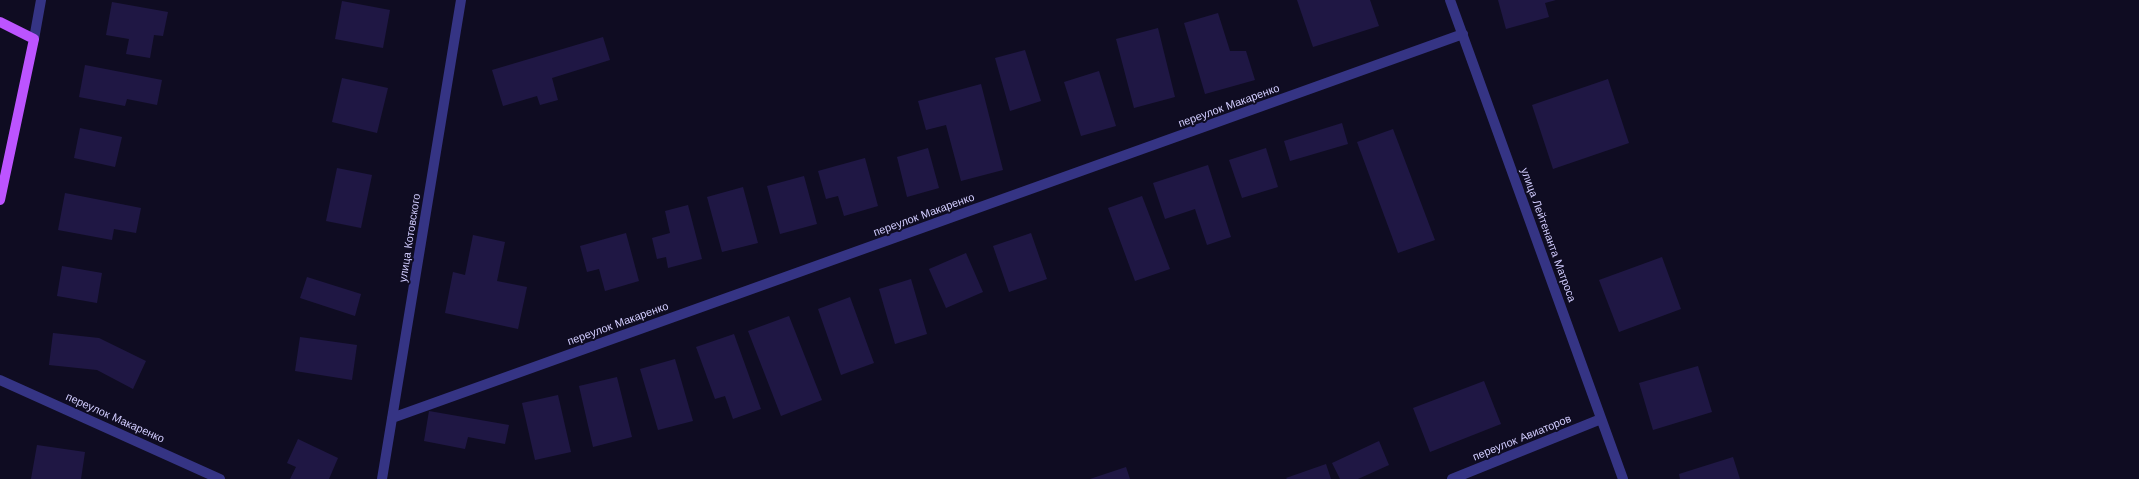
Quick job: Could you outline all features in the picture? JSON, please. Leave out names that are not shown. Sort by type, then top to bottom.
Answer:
[{"type":"main road","points":[[0,22],[34,39],[0,200]]},
{"type":"street","points":[[34,39],[41,0]]},
{"type":"street","name":"улица Котовского","points":[[382,479],[461,0]]},
{"type":"street","name":"улица Лейтенанта Матроса","points":[[1450,0],[1622,479]]},
{"type":"street","name":"переулок Макаренко","points":[[392,418],[1463,34]]},
{"type":"street","name":"переулок Макаренко","points":[[0,380],[220,479]]},
{"type":"street","name":"переулок Авиаторов","points":[[1452,479],[1601,419]]},
{"type":"building","points":[[1297,0],[1370,0],[1379,26],[1313,47]]},
{"type":"building","points":[[1498,0],[1556,0],[1545,3],[1549,17],[1506,29]]},
{"type":"building","points":[[342,1],[390,10],[383,48],[335,39]]},
{"type":"building","points":[[112,2],[168,12],[163,36],[154,35],[150,58],[126,54],[129,39],[106,35]]},
{"type":"building","points":[[1218,13],[1230,51],[1246,51],[1255,80],[1205,94],[1184,23]]},
{"type":"building","points":[[1158,28],[1175,97],[1134,108],[1116,39]]},
{"type":"building","points":[[603,37],[610,60],[552,78],[558,100],[540,105],[537,96],[503,106],[492,70]]},
{"type":"building","points":[[1025,50],[1041,101],[1010,111],[995,58]]},
{"type":"building","points":[[85,65],[162,80],[157,105],[127,99],[125,106],[79,97]]},
{"type":"building","points":[[1099,71],[1116,126],[1081,136],[1064,82]]},
{"type":"building","points":[[342,78],[388,88],[377,133],[332,122]]},
{"type":"building","points":[[1608,79],[1629,143],[1553,169],[1532,105]]},
{"type":"building","points":[[981,84],[1003,170],[961,181],[946,125],[926,130],[918,101]]},
{"type":"building","points":[[1342,123],[1348,144],[1290,161],[1284,141]]},
{"type":"building","points":[[80,128],[122,137],[115,167],[74,158]]},
{"type":"building","points":[[1393,129],[1435,240],[1398,253],[1357,142]]},
{"type":"building","points":[[928,148],[939,188],[907,197],[897,157]]},
{"type":"building","points":[[1266,148],[1278,187],[1242,198],[1229,160]]},
{"type":"building","points":[[865,158],[878,206],[844,216],[838,196],[826,199],[818,171]]},
{"type":"building","points":[[1208,165],[1231,237],[1207,245],[1195,209],[1165,219],[1153,183]]},
{"type":"building","points":[[337,168],[372,175],[361,228],[326,221]]},
{"type":"building","points":[[804,176],[817,224],[780,234],[767,186]]},
{"type":"building","points":[[743,187],[758,243],[722,252],[707,197]]},
{"type":"building","points":[[65,193],[141,208],[136,233],[114,229],[112,240],[58,230]]},
{"type":"building","points":[[1142,196],[1170,269],[1135,281],[1108,208]]},
{"type":"building","points":[[688,205],[702,259],[668,268],[666,257],[657,259],[652,238],[670,233],[665,211]]},
{"type":"building","points":[[626,233],[639,281],[605,291],[599,269],[587,272],[580,246]]},
{"type":"building","points":[[1031,233],[1047,279],[1009,292],[993,246]]},
{"type":"building","points":[[473,235],[505,242],[497,281],[527,287],[518,329],[445,313],[453,272],[465,275]]},
{"type":"building","points":[[966,253],[983,292],[946,308],[929,269]]},
{"type":"building","points":[[1662,257],[1681,309],[1619,332],[1599,280]]},
{"type":"building","points":[[62,266],[102,273],[97,303],[57,296]]},
{"type":"building","points":[[307,277],[361,294],[355,316],[300,298]]},
{"type":"building","points":[[911,279],[927,334],[895,344],[879,289]]},
{"type":"building","points":[[850,297],[874,363],[841,375],[818,309]]},
{"type":"building","points":[[789,316],[822,400],[781,416],[748,331]]},
{"type":"building","points":[[53,333],[99,338],[146,361],[133,389],[97,370],[49,365]]},
{"type":"building","points":[[734,334],[761,409],[733,419],[725,396],[715,399],[696,347]]},
{"type":"building","points":[[300,337],[357,345],[352,380],[295,371]]},
{"type":"building","points":[[675,359],[693,421],[658,430],[640,369]]},
{"type":"building","points":[[1698,366],[1712,412],[1653,430],[1639,383]]},
{"type":"building","points":[[617,377],[632,437],[593,447],[579,386]]},
{"type":"building","points":[[1484,381],[1501,424],[1430,452],[1413,408]]},
{"type":"building","points":[[558,395],[571,452],[535,460],[522,403]]},
{"type":"building","points":[[429,411],[509,425],[505,444],[468,437],[465,449],[424,441]]},
{"type":"building","points":[[298,439],[338,458],[329,479],[290,479],[296,467],[287,463]]},
{"type":"building","points":[[1379,441],[1389,465],[1358,479],[1340,479],[1332,463]]},
{"type":"building","points":[[37,445],[85,452],[81,479],[31,479]]},
{"type":"building","points":[[1733,457],[1740,479],[1680,479],[1679,474]]},
{"type":"building","points":[[1326,464],[1331,479],[1286,478]]},
{"type":"building","points":[[1126,467],[1130,479],[1090,479]]}]
